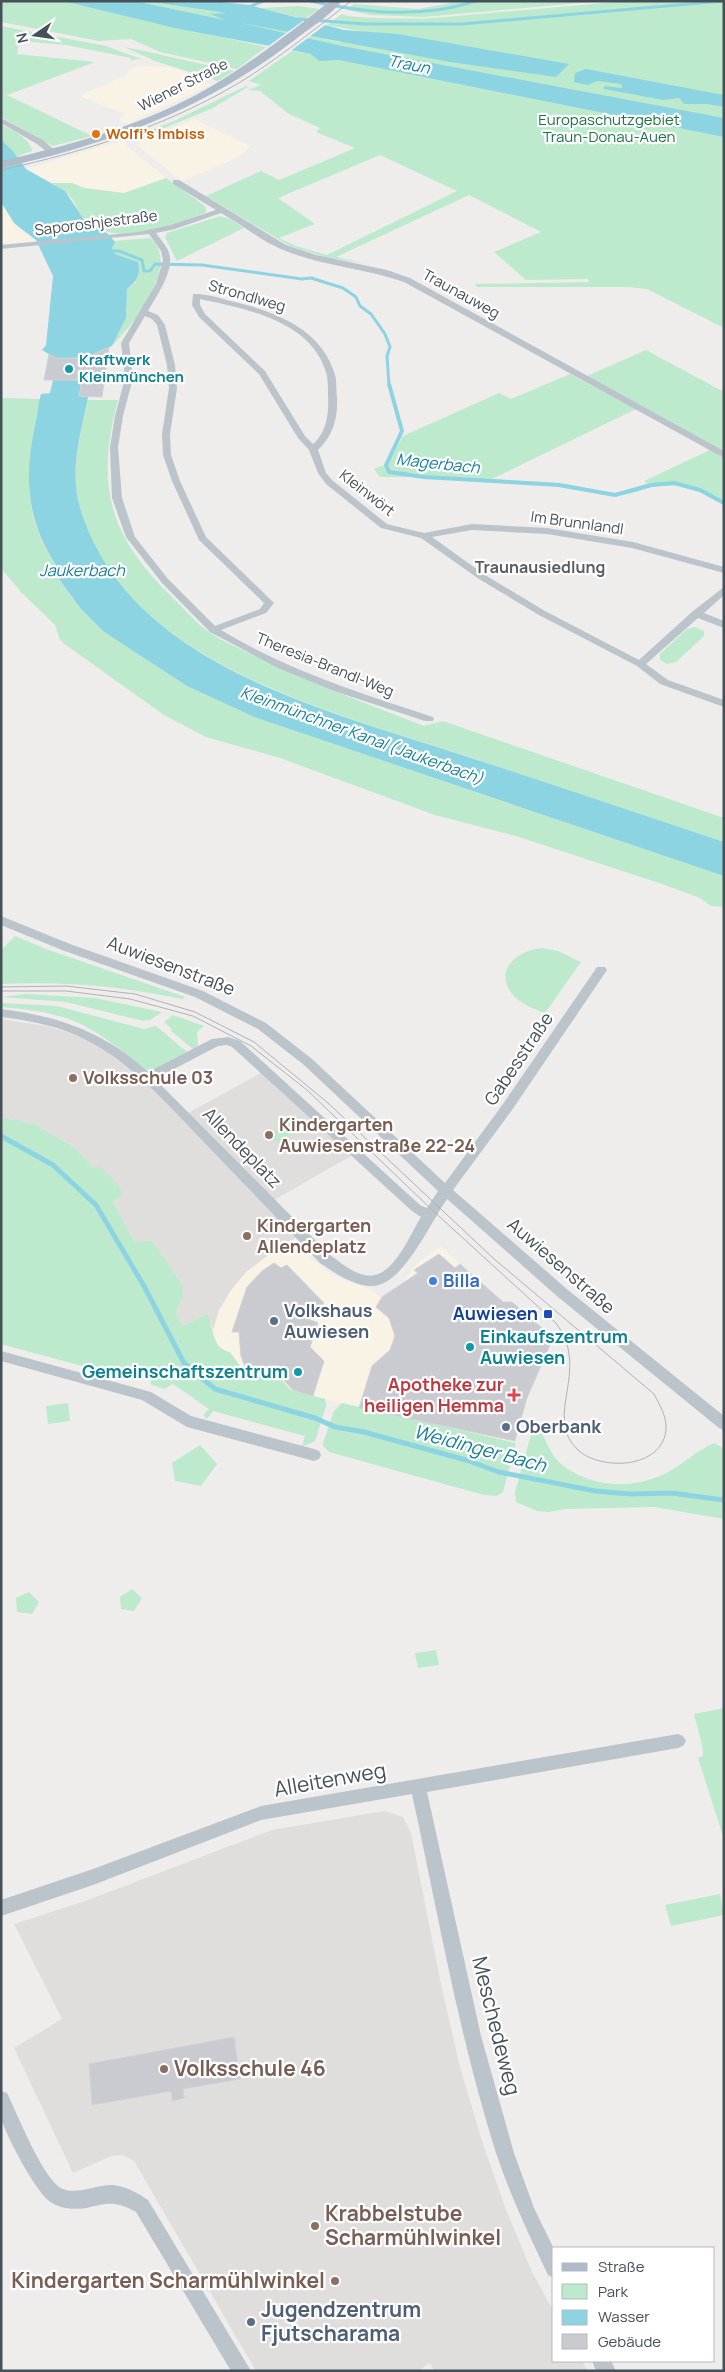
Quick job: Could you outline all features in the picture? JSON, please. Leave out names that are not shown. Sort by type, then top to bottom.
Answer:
[{"type":"main road","name":"Wiener Straße","points":[[1,165],[53,152],[143,123],[191,102],[226,83],[337,2]]},
{"type":"street","points":[[1,120],[40,142],[53,152]]},
{"type":"street","name":"Traunauweg","points":[[176,182],[283,247],[384,272],[408,280],[724,455]]},
{"type":"street","name":"Saporoshjestraße","points":[[1,247],[151,232],[222,210]]},
{"type":"street","name":"Theresia-Brandl-Weg","points":[[151,232],[165,251],[166,264],[160,284],[144,313],[132,329],[125,344],[129,378],[119,416],[114,447],[117,498],[131,537],[139,550],[165,581],[213,630],[240,646],[290,669],[338,688],[429,719]]},
{"type":"street","name":"Kleinwört","points":[[196,296],[196,305],[202,314],[262,373],[302,438],[313,449],[322,473],[329,482],[384,526],[424,536],[513,597],[640,664],[664,682],[724,704]]},
{"type":"street","name":"Strondlweg","points":[[196,296],[278,318],[309,335],[332,376],[333,396],[328,432],[325,440],[313,449]]},
{"type":"street","points":[[144,313],[155,317],[161,325],[171,365],[173,388],[166,434],[167,455],[176,481],[202,538],[269,602],[263,611],[213,630]]},
{"type":"street","name":"Im Brunnlandl","points":[[424,536],[472,527],[547,531],[633,545],[724,570]]},
{"type":"street","points":[[640,664],[724,590]]},
{"type":"street","points":[[696,613],[724,625]]},
{"type":"street","name":"Auwiesenstraße","points":[[1,920],[58,944],[191,990],[220,1002],[263,1027],[304,1058],[447,1191],[582,1310],[724,1424]]},
{"type":"street","name":"Gabesstraße","points":[[447,1191],[493,1128],[601,970]]},
{"type":"street","name":"Allendeplatz","points":[[1,1014],[35,1017],[78,1031],[115,1050],[148,1077],[320,1254],[342,1270],[371,1281],[386,1277],[416,1238],[428,1215]]},
{"type":"street","points":[[148,1077],[216,1042],[228,1041],[236,1044],[416,1208],[428,1215],[447,1191]]},
{"type":"street","points":[[1,1356],[146,1396],[187,1420],[314,1455]]},
{"type":"street","name":"Alleitenweg","points":[[1,1908],[93,1877],[261,1813],[678,1741]]},
{"type":"street","name":"Meschedeweg","points":[[418,1786],[473,2036],[505,2153],[527,2212],[552,2265]]},
{"type":"street","points":[[1,2099],[43,2182],[55,2195],[70,2200],[111,2193],[126,2195],[142,2206],[242,2371]]},
{"type":"shaded area","points":[[138,66],[170,67],[199,77],[211,85],[128,124],[119,120],[125,114],[82,97],[81,95],[127,75],[129,70]]},
{"type":"shaded area","points":[[194,119],[250,146],[243,154],[228,162],[181,181],[136,144]]},
{"type":"shaded area","points":[[124,140],[128,147],[166,178],[124,193],[84,188],[72,183],[52,183],[26,169]]},
{"type":"shaded area","points":[[1,206],[4,206],[20,230],[36,241],[1,244]]},
{"type":"shaded area","points":[[1,1019],[46,1026],[67,1032],[89,1041],[126,1063],[152,1087],[298,1236],[246,1272],[231,1290],[219,1310],[213,1330],[208,1313],[182,1326],[178,1321],[176,1313],[183,1292],[177,1276],[170,1269],[162,1253],[135,1242],[113,1203],[115,1199],[94,1168],[75,1148],[33,1123],[29,1124],[1,1116]]},
{"type":"shaded area","name":"Kindergarten Auwiesenstraße 22-24","points":[[261,1073],[351,1156],[274,1200],[188,1113]]},
{"type":"shaded area","points":[[298,1236],[307,1255],[332,1275],[371,1290],[382,1298],[403,1283],[415,1265],[441,1247],[503,1302],[512,1302],[550,1335],[551,1340],[528,1398],[516,1443],[299,1393],[283,1383],[271,1369],[248,1378],[217,1345],[213,1330],[219,1310],[231,1290],[246,1272]]},
{"type":"shaded area","points":[[384,1811],[403,1817],[411,1833],[442,1989],[460,2067],[482,2141],[505,2207],[532,2272],[552,2308],[552,2362],[583,2362],[588,2371],[435,2371],[429,2363],[419,2371],[256,2371],[134,2161],[123,2155],[111,2156],[73,2173],[14,2048],[62,2019],[14,1924],[88,1900],[272,1830]]},
{"type":"green space","points":[[1,1],[63,1],[266,47],[237,69],[160,52],[131,39],[99,41],[1,22]]},
{"type":"green space","points":[[135,1],[232,14],[217,17],[227,19],[225,20]]},
{"type":"green space","points":[[461,1],[603,1],[424,17],[371,15],[347,10],[354,4],[418,9]]},
{"type":"green space","name":"Europaschutzgebiet Traun-Donau-Auen","points":[[626,1],[724,1],[724,328],[647,289],[628,287],[477,287],[475,284],[589,282],[588,279],[526,280],[494,252],[541,232],[469,195],[336,257],[367,264],[325,257],[290,246],[206,196],[261,171],[279,180],[355,148],[316,132],[320,128],[289,114],[262,91],[248,90],[261,85],[249,81],[292,51],[311,54],[336,45],[241,24],[243,22],[340,42],[360,31],[327,25],[342,14],[370,18],[434,18]],"holes":[[[380,155],[457,191],[327,255],[296,246],[279,238],[315,224],[278,198]]]},
{"type":"green space","points":[[298,6],[320,9],[304,19],[261,8]]},
{"type":"green space","points":[[1,26],[106,46],[141,59],[130,60],[131,58],[66,45],[19,41],[17,54],[95,62],[7,95],[92,136],[53,146],[1,117]]},
{"type":"green space","points":[[124,47],[234,71],[218,81],[155,61]]},
{"type":"green space","points":[[246,86],[248,87],[211,109],[137,139],[128,139],[174,121]]},
{"type":"green space","points":[[1,124],[24,138],[31,146],[32,151],[16,157],[1,140]]},
{"type":"green space","points":[[166,178],[205,206],[205,213],[161,228],[129,233],[114,233],[100,230],[87,222],[71,197],[52,183],[72,183],[84,188],[124,193]]},
{"type":"green space","points":[[220,216],[230,219],[244,228],[177,261],[165,237],[167,233]]},
{"type":"green space","points":[[150,238],[158,249],[161,263],[158,278],[142,309],[112,346],[126,318],[127,289],[136,282],[129,259],[115,254],[112,248],[114,241]]},
{"type":"green space","points":[[646,350],[724,392],[724,451],[587,376]]},
{"type":"green space","points":[[570,374],[636,409],[492,479],[557,483],[607,492],[624,492],[649,485],[644,481],[710,450],[724,458],[724,505],[699,491],[678,485],[651,487],[615,496],[541,484],[380,477],[374,469],[384,465],[391,458],[403,436],[499,393],[511,399]]},
{"type":"green space","points":[[1,398],[40,399],[32,445],[29,485],[36,524],[44,545],[57,568],[52,571],[81,609],[104,632],[187,686],[254,717],[724,876],[724,907],[711,906],[698,897],[662,884],[516,836],[435,815],[280,758],[206,737],[164,715],[60,640],[55,625],[21,592],[1,568]]},
{"type":"green space","points":[[87,400],[118,400],[111,431],[108,484],[113,508],[121,531],[134,553],[151,575],[207,631],[228,643],[297,675],[424,726],[443,721],[724,818],[724,842],[296,699],[238,673],[185,642],[138,605],[102,560],[79,506],[76,466]]},
{"type":"green space","points":[[695,627],[704,631],[704,636],[676,662],[667,664],[660,660],[660,654],[687,629]]},
{"type":"green space","points":[[15,936],[46,949],[185,997],[182,999],[92,985],[47,983],[1,984],[1,950]]},
{"type":"green space","points":[[542,948],[558,951],[581,962],[545,1013],[528,1006],[516,998],[507,986],[505,977],[511,963],[517,957]]},
{"type":"green space","points":[[26,994],[95,998],[162,1012],[150,1020],[143,1021],[66,1002],[1,997]]},
{"type":"green space","points":[[1,1003],[57,1006],[144,1029],[156,1026],[187,1052],[148,1072],[112,1044],[83,1025],[47,1013],[1,1007]]},
{"type":"green space","points":[[173,1015],[204,1026],[197,1032],[198,1046],[193,1049],[171,1031],[172,1029],[164,1022]]},
{"type":"green space","points":[[1,1116],[29,1124],[33,1123],[75,1148],[94,1168],[99,1166],[119,1186],[122,1195],[115,1199],[113,1203],[135,1242],[151,1241],[179,1280],[183,1291],[176,1313],[182,1326],[208,1313],[216,1342],[224,1350],[230,1352],[248,1377],[271,1369],[291,1390],[325,1399],[326,1406],[315,1441],[302,1447],[305,1436],[213,1411],[207,1419],[203,1415],[209,1409],[173,1384],[164,1389],[150,1384],[154,1375],[131,1369],[126,1378],[1,1344]]},
{"type":"green space","points":[[298,1117],[308,1126],[278,1143],[269,1134]]},
{"type":"green space","points":[[68,1403],[70,1421],[48,1424],[46,1406]]},
{"type":"green space","points":[[342,1403],[516,1443],[503,1492],[497,1496],[484,1495],[329,1452],[323,1446],[323,1443],[334,1411]]},
{"type":"green space","points":[[534,1423],[561,1464],[586,1478],[614,1484],[629,1484],[657,1477],[715,1443],[724,1449],[724,1519],[654,1507],[566,1509],[549,1512],[537,1511],[516,1502],[515,1493]]},
{"type":"green space","points":[[200,1445],[217,1464],[201,1486],[175,1481],[172,1463]]},
{"type":"green space","points":[[132,1589],[142,1598],[134,1611],[121,1609],[120,1597]]},
{"type":"green space","points":[[29,1592],[39,1602],[32,1614],[17,1612],[16,1598]]},
{"type":"green space","points":[[436,1650],[439,1665],[418,1668],[415,1653]]},
{"type":"green space","points":[[724,1708],[724,1839],[698,1758],[703,1756],[702,1745],[694,1714]]},
{"type":"green space","points":[[720,1894],[724,1915],[671,1926],[665,1905]]},
{"type":"water","name":"Traun","points":[[63,1],[135,1],[225,20],[210,14],[226,13],[145,1],[211,1],[249,5],[344,30],[398,34],[569,64],[556,77],[450,62],[241,23],[342,46],[724,118],[724,137],[339,60],[319,61],[311,54],[175,28]]},
{"type":"water","points":[[586,69],[724,95],[724,107],[707,104],[684,104],[679,98],[663,100],[604,89],[604,86],[622,88],[621,84],[597,81],[588,85],[574,82],[575,73]]},
{"type":"water","points":[[1,140],[12,150],[26,169],[65,191],[85,221],[108,234],[115,242],[112,248],[115,254],[138,262],[139,271],[137,278],[127,289],[126,318],[112,346],[85,358],[56,358],[42,350],[46,345],[53,276],[36,240],[14,223],[1,202]]},
{"type":"water","name":"Jaukerbach","points":[[53,380],[88,380],[89,384],[81,384],[79,396],[88,397],[77,452],[77,494],[80,508],[105,562],[141,607],[187,644],[239,674],[296,699],[354,720],[724,842],[724,876],[254,717],[187,686],[104,632],[81,609],[52,570],[57,567],[46,549],[33,514],[29,478],[32,441],[41,394],[50,393]]},
{"type":"pier","points":[[307,18],[328,23],[288,53],[264,49]]},
{"type":"building","name":"Kraftwerk Kleinmünchen","points":[[109,347],[102,397],[79,396],[82,380],[44,380],[49,354],[56,358],[85,358]]},
{"type":"building","name":"Einkaufszentrum Auwiesen","points":[[439,1254],[455,1268],[460,1264],[503,1302],[512,1302],[550,1335],[552,1340],[527,1398],[515,1441],[359,1408],[372,1366],[390,1350],[395,1336],[389,1318],[376,1307],[382,1297],[418,1273],[414,1270]]},
{"type":"building","name":"Volkshaus Auwiesen","points":[[274,1263],[281,1268],[287,1265],[324,1303],[304,1317],[318,1323],[310,1347],[324,1361],[313,1396],[293,1390],[272,1368],[249,1377],[241,1356],[239,1332],[232,1332],[247,1287],[262,1271]]},
{"type":"building","name":"Volksschule 46","points":[[234,2037],[240,2079],[183,2089],[184,2098],[172,2101],[171,2091],[92,2105],[89,2064]]},
{"type":"waterway","points":[[244,9],[263,1]]},
{"type":"waterway","points":[[310,1],[352,9],[393,12],[434,10],[476,1]]},
{"type":"waterway","points":[[298,19],[365,24],[462,24],[723,1]]},
{"type":"waterway","name":"Magerbach","points":[[107,251],[119,251],[142,260],[144,271],[150,271],[155,264],[202,265],[302,279],[311,278],[343,288],[356,297],[360,306],[371,314],[385,334],[390,347],[387,356],[389,385]]},
{"type":"waterway","name":"Magerbach","points":[[389,384],[402,431],[386,465],[389,472],[424,477],[559,485],[615,495],[651,485],[674,483],[700,490],[724,503]]},
{"type":"waterway","name":"Weidinger Bach","points":[[1,1136],[53,1165],[96,1205],[144,1286],[184,1363],[215,1389],[315,1418],[335,1427],[364,1432],[466,1460],[499,1472],[595,1491],[630,1494],[671,1493],[724,1500]]},
{"type":"tram line","points":[[1,170],[98,145],[161,122],[191,108],[250,76],[289,49],[351,1]]},
{"type":"tram line","points":[[1,987],[66,986],[135,994],[195,1012],[254,1042],[328,1103],[493,1258],[654,1394],[663,1411],[665,1420],[666,1430],[662,1443],[654,1453],[642,1459],[629,1462],[601,1461],[588,1457],[578,1450],[568,1437],[564,1423],[570,1358],[566,1341],[556,1323],[430,1208],[307,1090],[251,1046],[193,1016],[130,999],[66,991],[1,991]]},
{"type":"place","name":"Wolfi's Imbiss","points":[[96,134]]},
{"type":"place","name":"Kraftwerk Kleinmünchen","points":[[69,369]]},
{"type":"place","name":"Volksschule 03","points":[[73,1078]]},
{"type":"place","name":"Kindergarten Auwiesenstraße 22-24","points":[[269,1135]]},
{"type":"place","name":"Kindergarten Allendeplatz","points":[[247,1236]]},
{"type":"place","name":"Billa","points":[[433,1281]]},
{"type":"place","name":"Auwiesen","points":[[548,1314]]},
{"type":"place","name":"Volkshaus Auwiesen","points":[[274,1321]]},
{"type":"place","name":"Einkaufszentrum Auwiesen","points":[[470,1347]]},
{"type":"place","name":"Gemeinschaftszentrum","points":[[298,1372]]},
{"type":"place","name":"Apotheke zur heiligen Hemma","points":[[514,1395]]},
{"type":"place","name":"Oberbank","points":[[506,1427]]},
{"type":"place","name":"Volksschule 46","points":[[164,2069]]},
{"type":"place","name":"Krabbelstube Scharmühlwinkel","points":[[315,2226]]},
{"type":"place","name":"Kindergarten Scharmühlwinkel","points":[[335,2281]]},
{"type":"place","name":"Jugendzentrum Fjutscharama","points":[[251,2322]]},
{"type":"district","name":"Traunausiedlung","points":[[540,567]]},
{"type":"water label","name":"Kleinmünchner Kanal (Jaukerbach)","points":[[362,735]]}]
